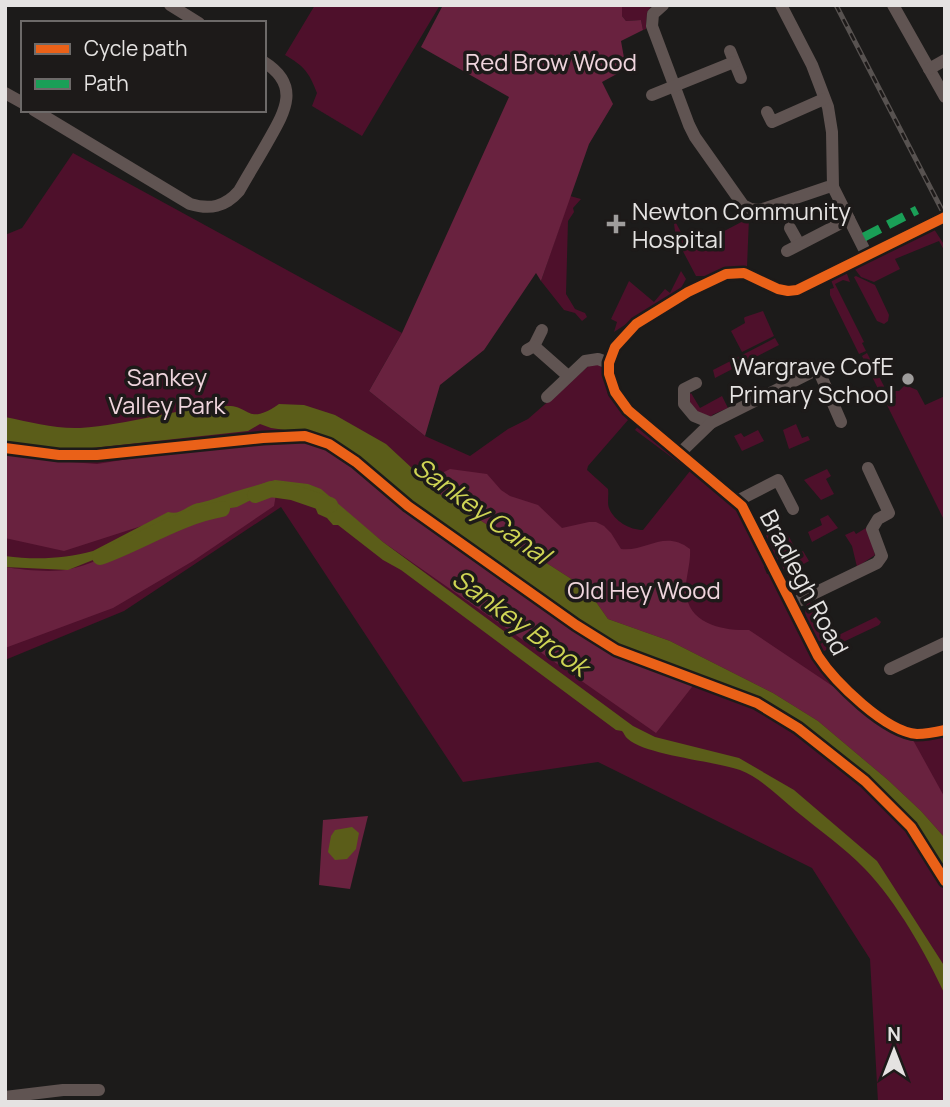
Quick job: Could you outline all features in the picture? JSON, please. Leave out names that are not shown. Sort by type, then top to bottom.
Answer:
[{"type":"street","points":[[170,5],[196,21]]},
{"type":"street","points":[[663,5],[653,14],[652,26],[673,85],[695,137],[743,205],[760,210],[833,187]]},
{"type":"street","points":[[782,5],[812,65],[824,99],[832,132],[833,187],[867,255]]},
{"type":"street","points":[[893,5],[945,97]]},
{"type":"street","points":[[652,95],[732,56],[741,78]]},
{"type":"street","points":[[929,69],[945,60]]},
{"type":"street","points":[[37,112],[190,204],[216,207],[229,201],[239,191],[285,112],[285,87],[277,72],[266,64]]},
{"type":"street","points":[[5,93],[21,102]]},
{"type":"street","points":[[767,112],[772,122],[824,99]]},
{"type":"street","points":[[547,397],[585,361],[592,358],[609,363],[615,347],[636,324],[688,292],[726,274],[744,273],[778,289],[792,291],[943,218]]},
{"type":"street","points":[[790,229],[793,248],[849,219]]},
{"type":"street","points":[[542,330],[531,348],[568,376]]},
{"type":"street","name":"Bradlegh Road","points":[[609,363],[612,386],[628,410],[737,501],[749,518],[818,656],[850,696],[890,723],[915,734],[945,730]]},
{"type":"street","points":[[680,453],[711,423],[818,369],[841,422]]},
{"type":"street","points":[[696,383],[684,389],[684,404],[694,416],[711,423]]},
{"type":"street","points":[[792,604],[877,563],[882,556],[872,528],[878,519],[889,513],[868,468]]},
{"type":"street","points":[[737,501],[778,481],[793,509]]},
{"type":"street","points":[[890,669],[945,643]]},
{"type":"street","points":[[5,1097],[29,1093],[99,1090]]},
{"type":"green space","points":[[315,5],[440,5],[362,136],[312,106],[317,93],[311,80],[301,66],[285,55]]},
{"type":"green space","name":"Red Brow Wood","points":[[443,5],[622,5],[622,16],[626,21],[641,20],[643,30],[621,41],[626,69],[602,82],[613,104],[589,144],[541,281],[536,273],[484,350],[440,385],[425,436],[369,391],[402,333],[509,97],[421,47]]},
{"type":"green space","points":[[622,5],[652,5],[647,13],[646,29],[643,30],[641,20],[626,21],[622,16]]},
{"type":"green space","name":"Sankey Valley Park","points":[[73,153],[402,333],[369,391],[425,436],[470,456],[508,429],[528,419],[592,363],[603,366],[608,395],[628,420],[587,470],[608,489],[608,506],[619,521],[643,530],[690,471],[635,430],[638,426],[736,507],[768,564],[764,567],[767,574],[771,573],[835,689],[912,740],[945,737],[945,1102],[878,1102],[870,959],[812,868],[598,762],[463,782],[281,507],[124,611],[5,660],[5,235],[22,228]]},
{"type":"green space","points":[[570,196],[581,199],[573,208],[574,212],[568,221],[566,294],[575,309],[585,313],[587,317],[582,321],[575,313],[564,310],[541,281]]},
{"type":"green space","points":[[749,218],[747,267],[728,267],[708,276],[696,276],[676,238],[674,224],[676,223],[690,249]]},
{"type":"green space","points":[[934,229],[945,246],[945,252],[939,241],[895,259],[900,269],[874,282],[861,277],[854,268]]},
{"type":"green space","points":[[681,271],[686,279],[681,288],[614,332],[617,322],[611,319],[629,281],[654,302],[665,289],[670,293]]},
{"type":"green space","points":[[847,274],[850,282],[843,280],[835,284],[864,342],[862,343],[866,351],[859,354],[830,295],[830,289],[834,288],[831,280]]},
{"type":"green space","points":[[854,277],[875,285],[889,315],[884,324],[877,321]]},
{"type":"green space","points":[[763,311],[774,336],[742,352],[731,331],[745,323],[745,317]]},
{"type":"green space","points":[[775,338],[779,345],[715,378],[713,370]]},
{"type":"green space","points":[[867,353],[890,398],[884,401],[862,356]]},
{"type":"green space","points":[[905,385],[917,390],[925,405],[945,396],[945,522],[886,403],[896,398],[893,391],[899,391]]},
{"type":"green space","points":[[691,393],[700,408],[722,396],[728,408],[712,415],[713,417],[695,412],[687,397]]},
{"type":"green space","points":[[796,424],[802,438],[808,436],[810,440],[789,449],[783,430]]},
{"type":"green space","points":[[758,430],[764,441],[742,451],[734,436],[741,433],[744,437]]},
{"type":"green space","points":[[299,432],[328,440],[354,456],[412,505],[602,640],[637,657],[699,678],[656,733],[383,542],[322,492],[281,481],[64,551],[5,538],[5,453],[45,460],[97,464]]},
{"type":"green space","name":"Old Hey Wood","points":[[450,469],[487,474],[501,490],[510,496],[538,505],[562,528],[596,522],[611,533],[621,549],[672,541],[690,549],[686,592],[688,603],[700,618],[718,627],[749,630],[913,740],[945,798],[945,838],[888,780],[818,721],[773,693],[670,641],[608,619],[587,589],[441,495],[440,486],[444,472]]},
{"type":"green space","points":[[827,469],[831,476],[826,479],[834,494],[821,500],[804,480]]},
{"type":"green space","points":[[269,491],[276,494],[274,506],[193,561],[113,608],[5,648],[5,567],[55,571],[84,565],[164,527],[224,509]]},
{"type":"green space","points":[[828,515],[838,528],[812,542],[808,532],[822,525],[820,519]]},
{"type":"green space","points":[[779,527],[787,533],[796,550],[777,560],[765,533]]},
{"type":"green space","points":[[866,528],[875,555],[857,567],[852,546],[845,535],[854,531],[856,534]]},
{"type":"green space","points":[[803,551],[809,561],[791,571],[799,588],[810,581],[813,585],[797,595],[780,562]]},
{"type":"green space","points":[[809,600],[827,638],[818,642],[806,616]]},
{"type":"green space","points":[[876,617],[881,622],[879,625],[822,652],[820,644]]},
{"type":"green space","points":[[368,816],[350,889],[319,885],[323,820]]},
{"type":"shaded area","points":[[279,404],[304,405],[335,415],[386,444],[441,495],[587,589],[608,619],[670,641],[773,693],[818,721],[888,780],[945,838],[945,876],[924,838],[890,799],[864,774],[770,707],[745,695],[616,648],[412,505],[339,445],[299,432],[260,424],[248,431],[83,449],[5,442],[5,417],[80,428],[207,407],[233,406],[249,413],[260,414]]},
{"type":"shaded area","points":[[275,480],[308,484],[321,489],[383,542],[633,726],[655,737],[739,758],[794,790],[877,861],[945,967],[945,995],[910,929],[877,882],[849,854],[770,788],[740,770],[637,745],[622,731],[616,730],[401,570],[318,514],[311,497],[273,489],[237,507],[206,512],[181,520],[128,546],[68,570],[5,567],[5,556],[49,558],[93,551],[168,512],[177,512]]},
{"type":"shaded area","points":[[352,827],[359,833],[356,849],[347,859],[335,860],[328,852],[331,836],[335,830]]},
{"type":"waterway","name":"Sankey Brook","points":[[255,495],[271,489],[292,492],[330,505]]},
{"type":"waterway","name":"Sankey Brook","points":[[100,557],[190,518],[222,509]]},
{"type":"railway","points":[[836,5],[945,216]]},
{"type":"marked path","points":[[864,237],[917,210]]},
{"type":"cycle path","points":[[945,217],[797,290],[778,289],[744,273],[726,274],[688,292],[636,324],[615,347],[609,363],[609,374],[615,392],[628,410],[742,506],[818,656],[836,679],[862,704],[891,725],[917,734],[945,730]]},
{"type":"cycle path","points":[[5,448],[59,455],[97,455],[305,436],[329,444],[356,462],[408,506],[576,625],[616,650],[757,703],[798,728],[865,781],[911,827],[945,881]]},
{"type":"place","name":"Newton Community Hospital","points":[[616,224]]},
{"type":"place","name":"Wargrave CofE Primary School","points":[[908,379]]},
{"type":"water label","name":"Sankey Canal","points":[[482,510]]}]
